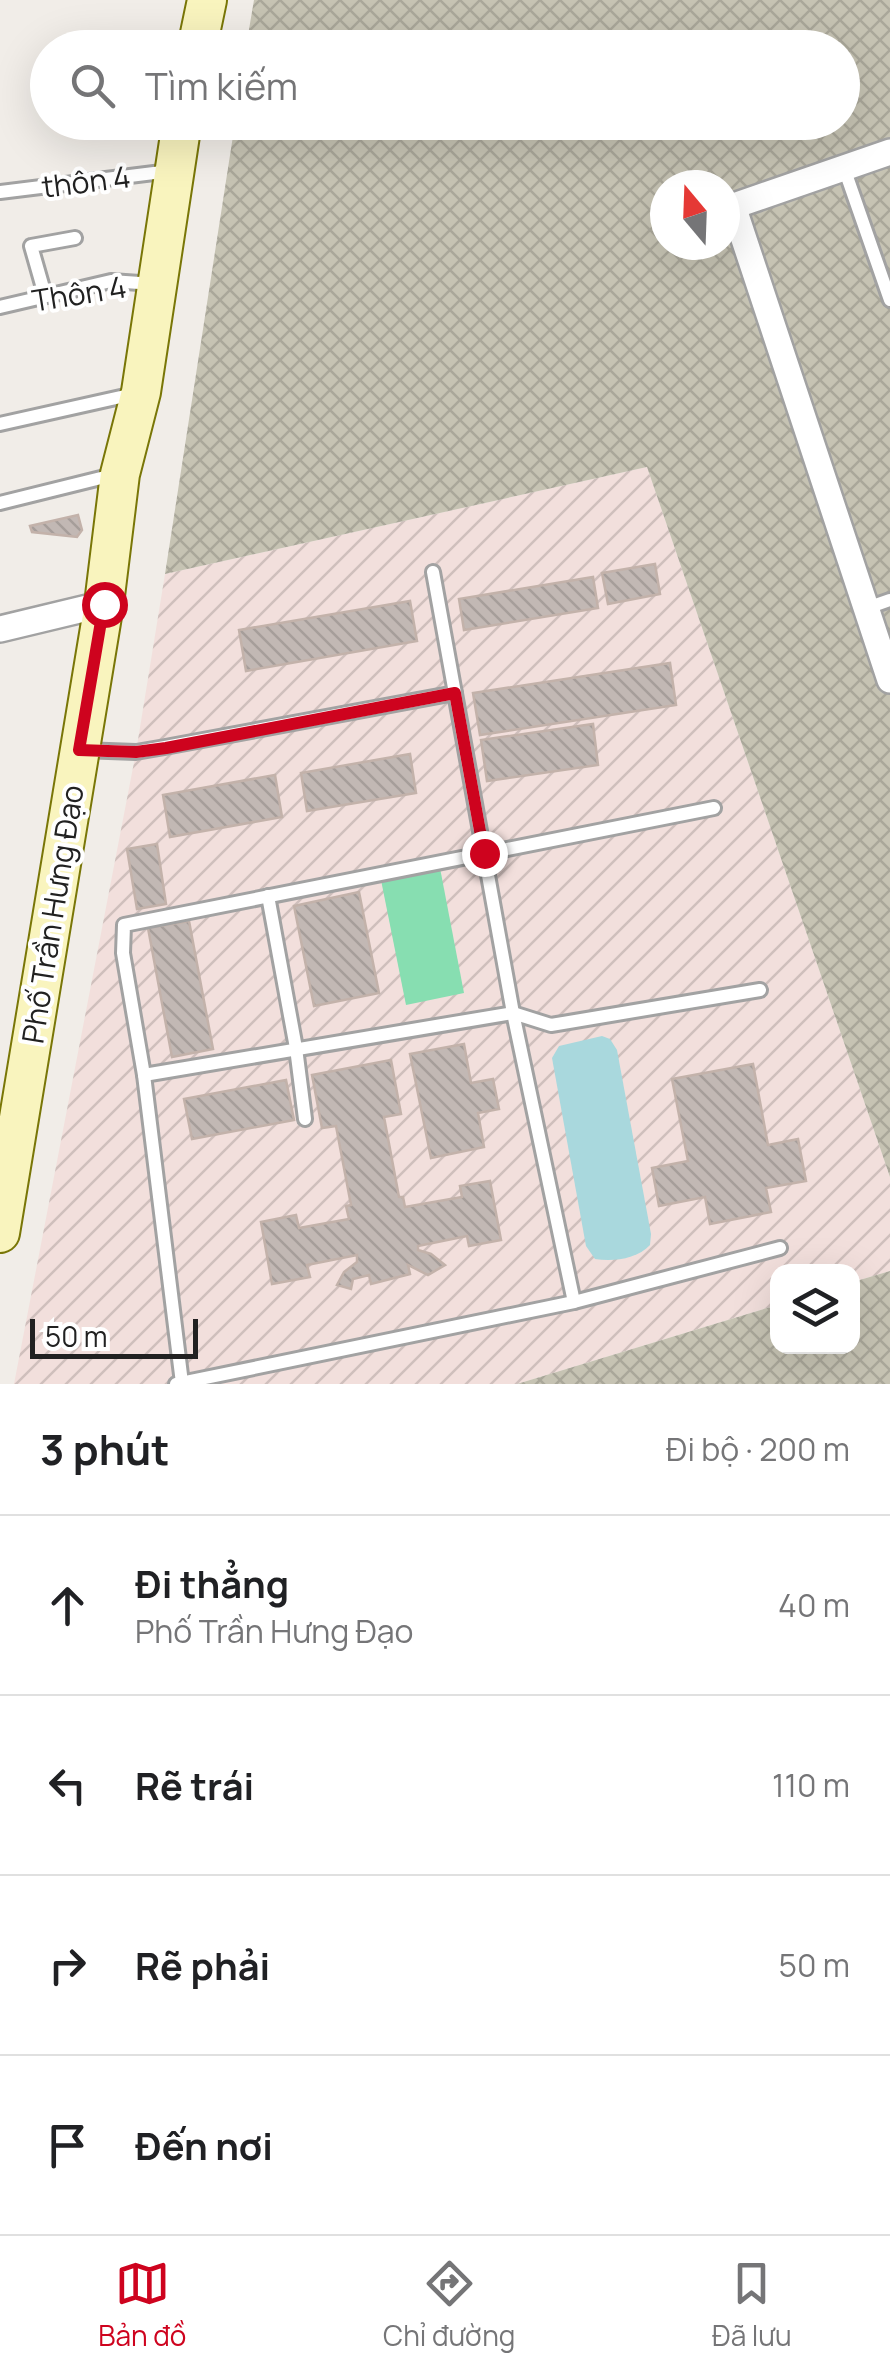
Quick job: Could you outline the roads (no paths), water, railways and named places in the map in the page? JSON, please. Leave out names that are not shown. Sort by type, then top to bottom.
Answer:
[{"type":"street","points":[[201,30],[207,0]]},
{"type":"street","name":"Phố Trần Hưng Đạo","points":[[0,1233],[104,604],[120,474],[141,392],[178,140]]},
{"type":"street","points":[[740,203],[890,152]]},
{"type":"street","points":[[740,236],[878,604],[890,680]]},
{"type":"street","points":[[0,629],[104,604]]},
{"type":"lane","points":[[844,168],[890,300]]},
{"type":"lane","name":"thôn 4","points":[[0,192],[172,170]]},
{"type":"lane","points":[[45,295],[31,246],[75,238]]},
{"type":"lane","name":"Thôn 4","points":[[0,308],[111,282],[158,284]]},
{"type":"lane","points":[[0,424],[141,392]]},
{"type":"lane","points":[[0,502],[120,474]]},
{"type":"lane","points":[[433,572],[513,1013],[574,1302]]},
{"type":"lane","points":[[79,750],[136,752],[166,748],[455,693]]},
{"type":"lane","points":[[714,808],[124,925],[123,953],[144,1075],[179,1383],[574,1302],[780,1248]]},
{"type":"lane","points":[[268,896],[305,1119]]},
{"type":"lane","points":[[144,1075],[513,1013],[551,1025],[760,990]]},
{"type":"water","points":[[602,1036],[610,1039],[617,1050],[651,1234],[645,1250],[609,1260],[595,1259],[586,1246],[552,1058],[559,1046]]}]
